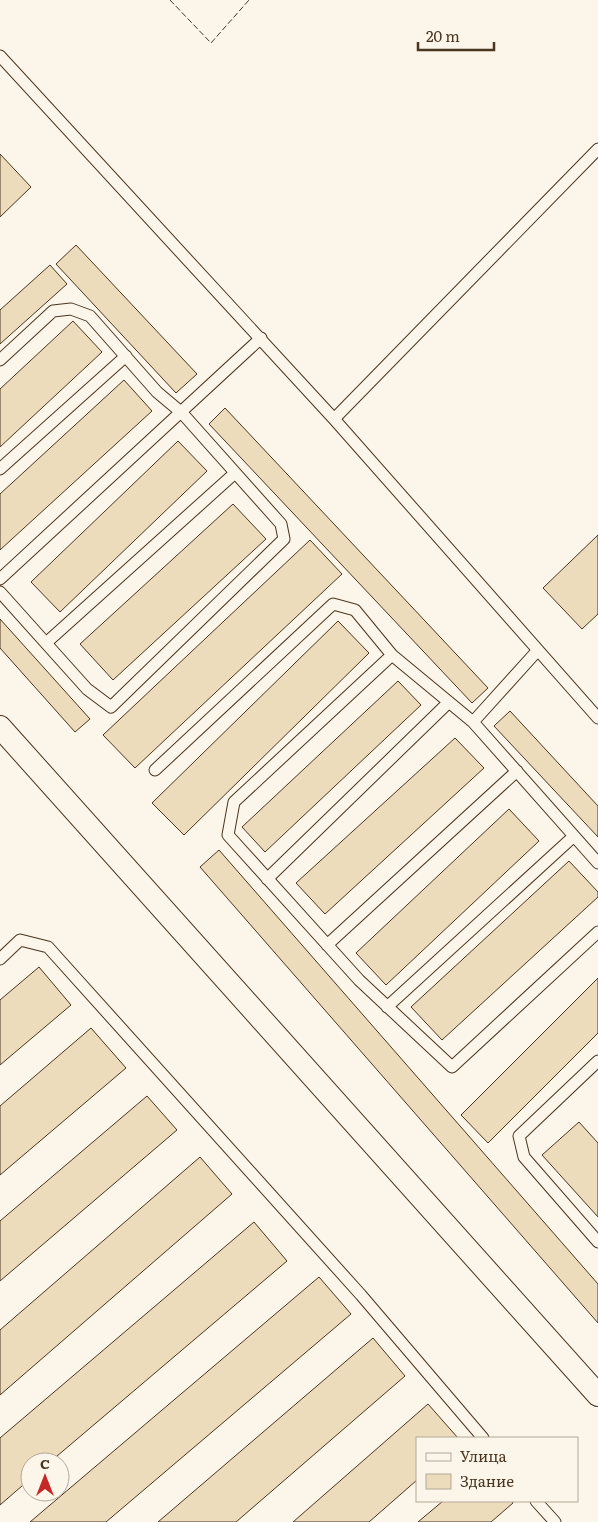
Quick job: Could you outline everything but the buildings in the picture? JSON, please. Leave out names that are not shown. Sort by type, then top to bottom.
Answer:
[{"type":"street","points":[[0,727],[598,1394]]},
{"type":"lane","points":[[0,56],[261,338],[598,718]]},
{"type":"lane","points":[[334,419],[598,149]]},
{"type":"lane","points":[[0,360],[53,311],[71,309],[90,316],[157,392],[182,413],[281,524],[284,539],[111,707],[87,689],[0,592]]},
{"type":"lane","points":[[0,579],[182,413],[261,338]]},
{"type":"lane","points":[[0,469],[126,356]]},
{"type":"lane","points":[[46,643],[236,473]]},
{"type":"lane","points":[[155,770],[333,604],[354,610],[392,655],[473,722],[598,863]]},
{"type":"lane","points":[[473,722],[538,650]]},
{"type":"lane","points":[[392,655],[234,802],[228,835],[359,980],[452,1067],[598,932]]},
{"type":"lane","points":[[267,879],[449,702]]},
{"type":"lane","points":[[327,946],[517,771]]},
{"type":"lane","points":[[387,1007],[574,836]]},
{"type":"lane","points":[[0,959],[20,940],[48,947],[362,1295],[482,1437]]},
{"type":"lane","points":[[598,1061],[518,1136],[524,1157],[598,1242]]},
{"type":"lane","points":[[537,1502],[554,1522]]},
{"type":"fence","points":[[170,0],[211,43],[249,0]]}]
